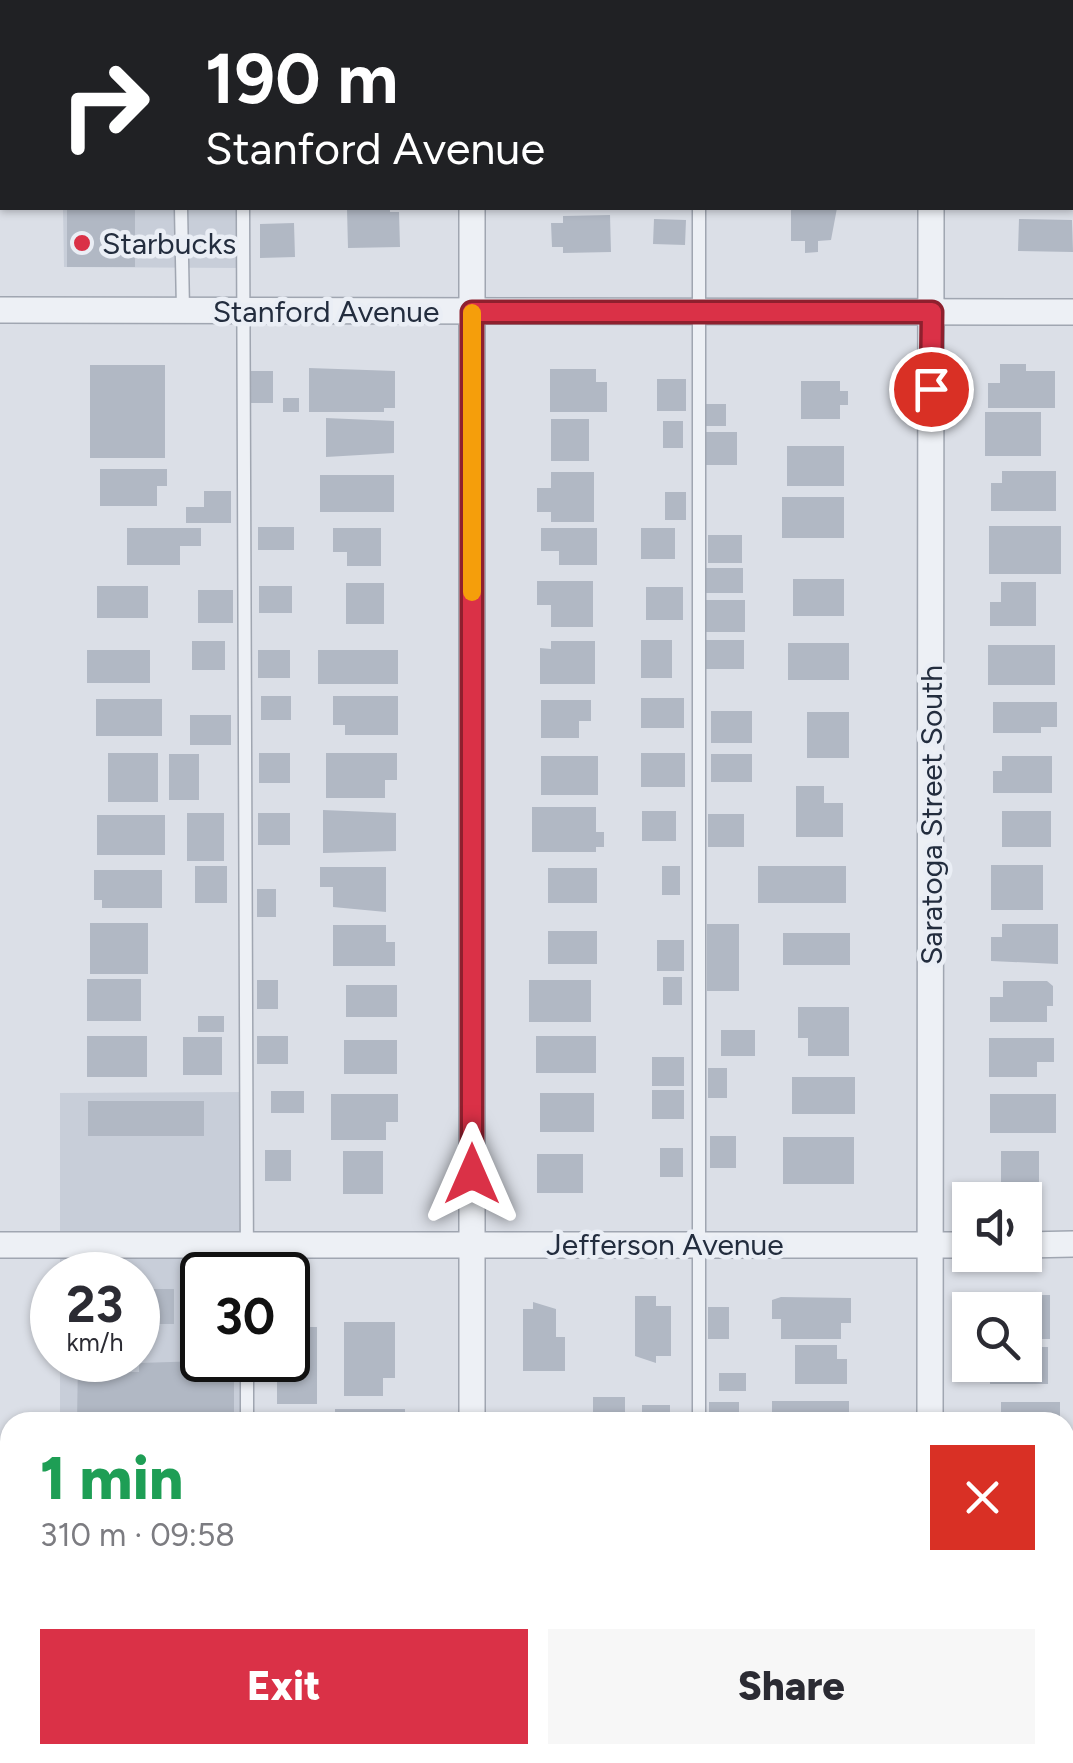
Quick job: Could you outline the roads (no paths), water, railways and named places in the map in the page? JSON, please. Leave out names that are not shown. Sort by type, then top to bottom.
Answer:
[{"type":"street","points":[[472,210],[472,1412]]},
{"type":"street","name":"Saratoga Street South","points":[[930,1412],[932,210]]},
{"type":"street","name":"Stanford Avenue","points":[[0,310],[1073,312]]},
{"type":"street","points":[[1042,1244],[1073,1244]]},
{"type":"street","name":"Jefferson Avenue","points":[[0,1245],[952,1245]]},
{"type":"lane","points":[[181,210],[183,310]]},
{"type":"lane","points":[[243,210],[247,1252]]},
{"type":"lane","points":[[699,210],[699,1412]]},
{"type":"lane","points":[[247,1382],[247,1412]]},
{"type":"place","name":"Starbucks","points":[[82,243]]}]
